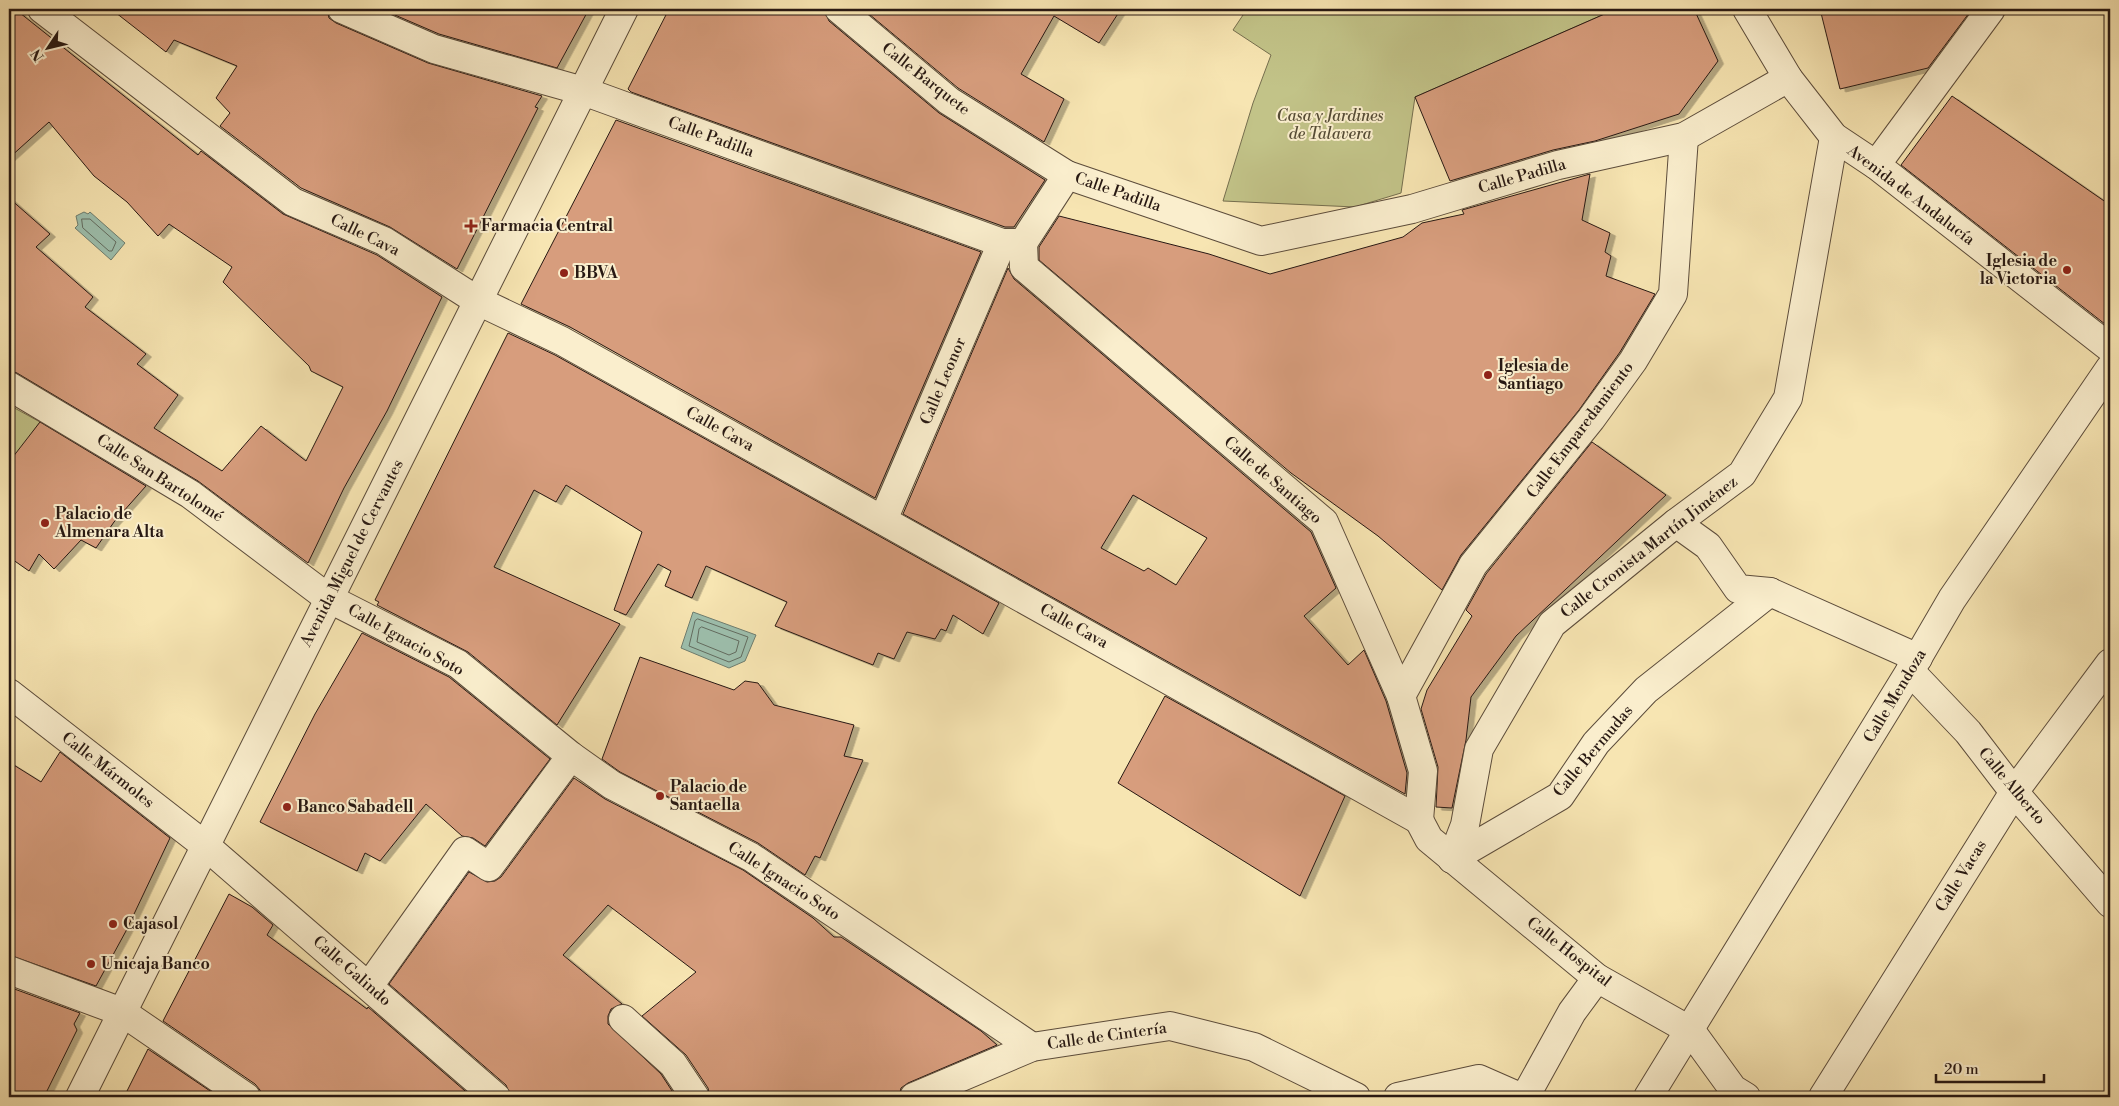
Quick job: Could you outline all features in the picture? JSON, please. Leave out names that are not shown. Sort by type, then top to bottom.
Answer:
[{"type":"street","name":"Calle Cava","points":[[42,9],[293,202],[384,241],[478,301],[562,341],[1420,820]]},
{"type":"street","name":"Calle Padilla","points":[[342,9],[434,49],[583,91],[1012,243],[1068,175],[1261,241],[1412,208],[1558,165],[1684,137],[1788,78]]},
{"type":"street","name":"Avenida Miguel de Cervantes","points":[[80,1097],[624,9]]},
{"type":"street","name":"Calle Barquete","points":[[840,9],[949,101],[1068,175]]},
{"type":"street","name":"Avenida de Andalucía","points":[[1747,9],[1788,78],[1834,137],[1876,165],[2110,348]]},
{"type":"street","points":[[1876,165],[1991,9]]},
{"type":"street","name":"Calle Emparedamiento","points":[[1401,696],[1473,565],[1591,419],[1633,361],[1673,294],[1684,137]]},
{"type":"street","name":"Calle Cronista Martín Jiménez","points":[[1452,858],[1465,825],[1479,749],[1552,624],[1676,523],[1742,474],[1788,398],[1834,137]]},
{"type":"street","name":"Calle Leonor","points":[[883,520],[1012,243]]},
{"type":"street","name":"Calle de Santiago","points":[[1012,243],[1024,267],[1324,522],[1401,696],[1423,771],[1420,820]]},
{"type":"street","name":"Calle Mendoza","points":[[1691,1031],[1914,665],[1952,599],[2110,368]]},
{"type":"street","name":"Calle San Bartolomé","points":[[9,386],[190,494],[328,598]]},
{"type":"street","points":[[1676,523],[1708,546],[1738,589],[1770,592],[1914,665]]},
{"type":"street","name":"Calle Bermudas","points":[[1452,858],[1560,796],[1596,743],[1646,690],[1770,592]]},
{"type":"street","name":"Calle Ignacio Soto","points":[[328,598],[458,664],[571,756],[612,785],[751,857],[1032,1047]]},
{"type":"street","name":"Calle Vacas","points":[[1823,1097],[2014,792],[2110,663]]},
{"type":"street","name":"Calle Alberto","points":[[1914,665],[2014,792],[2110,904]]},
{"type":"street","name":"Calle Mármoles","points":[[9,693],[207,846]]},
{"type":"street","points":[[369,986],[464,851],[489,867],[571,756]]},
{"type":"street","name":"Calle Hospital","points":[[1420,820],[1429,839],[1597,978],[1691,1031],[1733,1089],[1746,1097]]},
{"type":"street","name":"Calle Galindo","points":[[207,846],[496,1097]]},
{"type":"street","points":[[9,970],[122,1012],[246,1097]]},
{"type":"street","points":[[1525,1097],[1572,1012],[1597,978]]},
{"type":"street","points":[[623,1019],[673,1064],[695,1097]]},
{"type":"street","name":"Calle de Cintería","points":[[914,1097],[1032,1047],[1170,1026],[1254,1047],[1356,1097]]},
{"type":"street","points":[[1648,1097],[1691,1031]]},
{"type":"street","points":[[1398,1097],[1479,1080],[1520,1097]]},
{"type":"green space","name":"Casa y Jardines de Talavera","points":[[1247,9],[1616,9],[1415,97],[1401,193],[1355,207],[1223,201],[1253,103],[1271,55],[1233,30]]},
{"type":"green space","points":[[9,405],[40,422],[9,465]]},
{"type":"water","points":[[84,212],[88,214],[90,212],[125,243],[111,260],[75,228],[78,225],[76,216]]},
{"type":"water","points":[[693,612],[756,635],[745,661],[729,668],[681,648]]},
{"type":"building","points":[[9,9],[15,9],[198,155],[201,151],[283,214],[377,255],[442,297],[387,411],[344,488],[308,563],[198,481],[9,370],[9,198],[50,234],[36,247],[93,297],[85,307],[146,354],[137,364],[178,395],[154,428],[222,471],[261,426],[306,461],[343,387],[311,371],[309,366],[223,282],[232,267],[169,224],[158,236],[127,202],[94,176],[49,122],[9,158]]},
{"type":"building","points":[[111,9],[327,9],[329,18],[336,23],[428,63],[542,96],[535,107],[538,108],[457,269],[390,227],[301,188],[220,126],[230,113],[216,98],[237,66],[174,40],[166,52]]},
{"type":"building","points":[[381,9],[589,9],[557,68],[439,34]]},
{"type":"building","points":[[669,9],[824,9],[829,21],[939,113],[1045,180],[1014,227],[1005,227],[631,92],[628,89]]},
{"type":"building","points":[[863,9],[1121,9],[1099,43],[1054,16],[1021,74],[1064,99],[1044,142],[958,88]]},
{"type":"building","points":[[1616,9],[1694,9],[1718,61],[1679,114],[1595,141],[1553,150],[1450,181],[1415,97]]},
{"type":"building","points":[[1820,9],[1972,9],[1928,68],[1840,89]]},
{"type":"building","name":"Iglesia de la Victoria","points":[[1952,96],[2110,205],[2110,328],[1901,165]]},
{"type":"building","points":[[616,120],[981,252],[875,498],[570,327],[521,304]]},
{"type":"building","name":"Iglesia de Santiago","points":[[1590,174],[1582,220],[1610,233],[1605,252],[1611,256],[1606,276],[1655,294],[1620,352],[1579,410],[1461,555],[1442,590],[1378,536],[1291,473],[1039,260],[1039,247],[1059,216],[1209,254],[1270,274],[1403,237],[1422,223],[1464,214],[1462,210]]},
{"type":"building","points":[[1008,268],[1014,279],[1311,532],[1336,588],[1304,616],[1348,665],[1364,650],[1386,701],[1407,773],[1405,794],[903,514]],"holes":[[[1133,495],[1207,538],[1176,585],[1148,568],[1144,571],[1101,548]]]},
{"type":"building","points":[[508,333],[555,355],[999,603],[983,634],[953,615],[946,631],[941,629],[935,639],[907,632],[894,659],[878,653],[873,665],[775,626],[787,602],[706,566],[692,598],[665,586],[671,571],[658,564],[626,615],[614,610],[642,532],[566,485],[556,502],[534,490],[494,567],[620,624],[557,725],[468,652],[377,605],[379,602],[375,600]]},
{"type":"building","points":[[40,422],[146,486],[114,522],[96,548],[81,540],[54,569],[39,554],[29,571],[9,557],[9,462]]},
{"type":"building","points":[[1592,442],[1666,495],[1516,636],[1471,697],[1466,740],[1452,808],[1436,807],[1438,767],[1421,709],[1427,690],[1472,616],[1466,610],[1486,574]]},
{"type":"building","points":[[362,633],[449,677],[550,759],[485,846],[473,838],[462,836],[426,804],[380,861],[365,853],[357,871],[260,822],[315,714]]},
{"type":"building","points":[[640,657],[734,690],[745,681],[758,683],[774,705],[854,725],[844,756],[863,760],[820,858],[815,856],[805,875],[758,843],[620,772],[602,759]]},
{"type":"building","points":[[1165,696],[1345,796],[1300,896],[1118,783]]},
{"type":"building","points":[[60,752],[170,838],[126,931],[96,986],[9,955],[9,762],[41,782]]},
{"type":"building","points":[[574,778],[605,799],[743,870],[813,918],[834,937],[841,937],[981,1031],[997,1045],[908,1083],[901,1088],[899,1097],[710,1097],[708,1088],[686,1055],[642,1016],[696,972],[608,905],[563,955],[622,1004],[611,1009],[608,1016],[608,1024],[661,1074],[676,1097],[511,1097],[506,1085],[389,984],[469,872],[487,882],[495,881],[501,877]]},
{"type":"building","points":[[229,894],[252,907],[273,925],[267,935],[367,1009],[368,1007],[472,1097],[261,1097],[260,1090],[255,1084],[163,1021]]},
{"type":"building","points":[[9,987],[80,1013],[74,1024],[77,1030],[44,1097],[9,1097]]},
{"type":"building","points":[[148,1049],[219,1097],[124,1097]]},
{"type":"place","name":"Farmacia Central","points":[[471,226]]},
{"type":"place","name":"Iglesia de la Victoria","points":[[2067,270]]},
{"type":"place","name":"BBVA","points":[[564,273]]},
{"type":"place","name":"Iglesia de Santiago","points":[[1488,375]]},
{"type":"place","name":"Palacio de Almenara Alta","points":[[45,523]]},
{"type":"place","name":"Palacio de Santaella","points":[[660,796]]},
{"type":"place","name":"Banco Sabadell","points":[[287,807]]},
{"type":"place","name":"Cajasol","points":[[113,924]]},
{"type":"place","name":"Unicaja Banco","points":[[91,964]]}]
